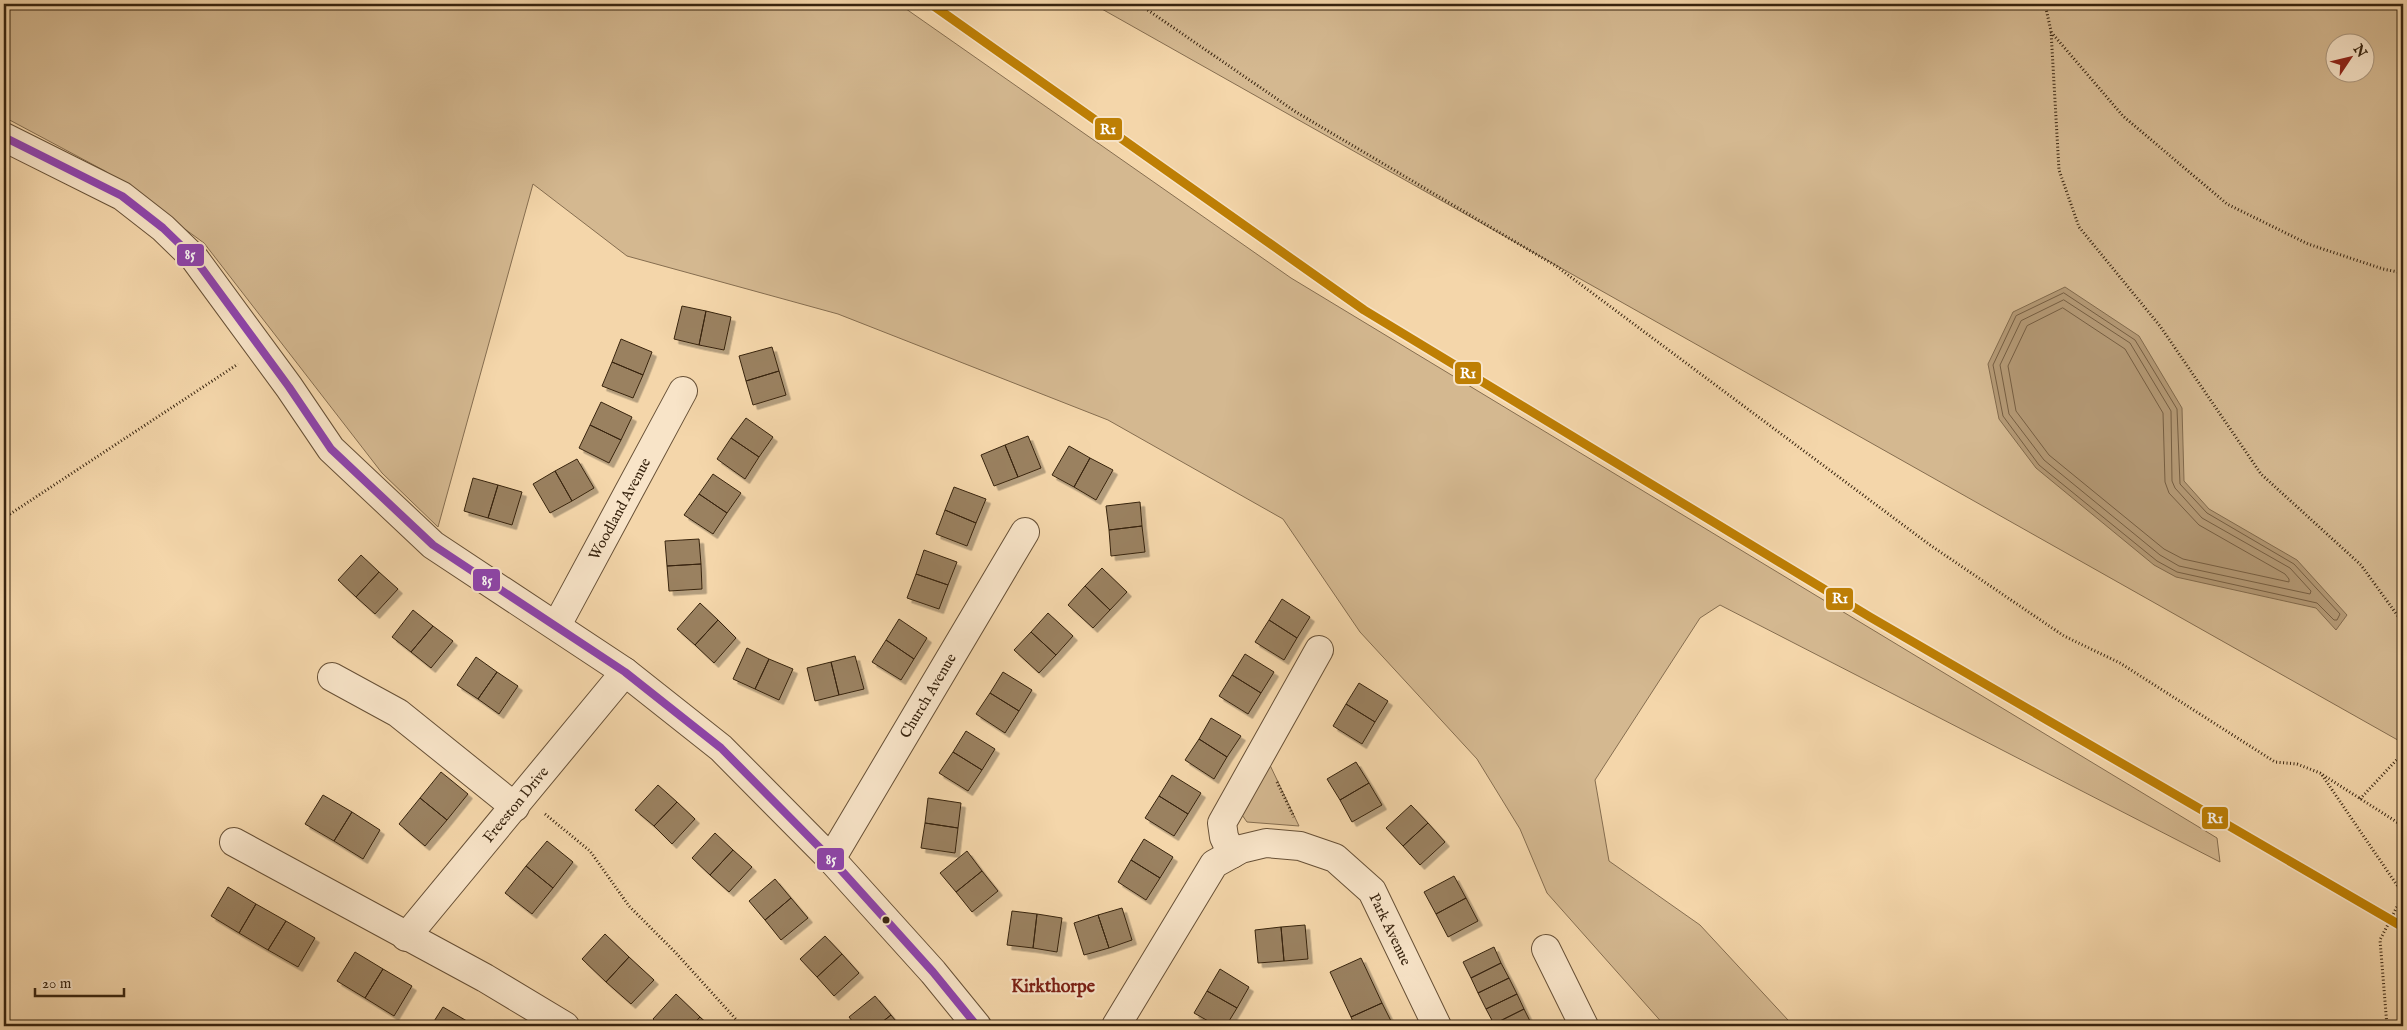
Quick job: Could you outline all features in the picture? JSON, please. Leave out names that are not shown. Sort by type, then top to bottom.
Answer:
[{"type":"street","points":[[4,137],[122,196],[163,228],[195,259],[331,449],[344,462],[433,545],[557,625],[625,672],[721,748],[831,859],[932,972],[977,1026]]},
{"type":"street","name":"Woodland Avenue","points":[[557,625],[683,391]]},
{"type":"street","name":"Church Avenue","points":[[831,859],[1025,532]]},
{"type":"street","points":[[1232,854],[1224,837],[1222,823],[1318,650]]},
{"type":"street","name":"Freeston Drive","points":[[406,937],[625,672]]},
{"type":"street","points":[[332,677],[398,713],[519,802]]},
{"type":"street","points":[[234,842],[406,937],[485,978],[566,1026]]},
{"type":"street","name":"Park Avenue","points":[[1116,1026],[1214,864],[1232,854],[1266,843],[1300,846],[1335,858],[1372,891],[1437,1026]]},
{"type":"street","points":[[1546,949],[1584,1026]]},
{"type":"path","points":[[1139,4],[1296,112],[1556,266],[1930,545],[2064,636],[2120,663],[2275,762],[2297,764],[2320,773],[2403,826]]},
{"type":"path","points":[[2046,4],[2051,31],[2059,170],[2079,227],[2160,326],[2261,474],[2361,565],[2403,622]]},
{"type":"path","points":[[2051,31],[2123,116],[2227,204],[2308,244],[2384,269],[2403,273]]},
{"type":"path","points":[[4,518],[261,349]]},
{"type":"path","points":[[2360,799],[2403,753]]},
{"type":"path","points":[[1261,754],[1268,761],[1311,850]]},
{"type":"path","points":[[2320,773],[2339,798],[2403,895],[2380,940],[2387,1026]]},
{"type":"path","points":[[519,802],[590,851],[629,906],[676,953],[742,1026]]},
{"type":"shaded area","points":[[4,4],[899,4],[1291,278],[2217,838],[2220,862],[1720,605],[1700,618],[1595,780],[1609,861],[1700,925],[1788,1020],[1788,1026],[1665,1026],[1547,893],[1520,829],[1477,759],[1360,632],[1283,519],[1108,420],[838,314],[627,256],[533,184],[438,527],[382,473],[204,243],[105,171],[4,117]]},
{"type":"shaded area","points":[[1093,4],[2403,4],[2403,743]]},
{"type":"shaded area","points":[[1268,761],[1299,826],[1247,822],[1242,815]]},
{"type":"water","points":[[2065,287],[2139,336],[2182,408],[2184,481],[2209,509],[2297,560],[2347,615],[2336,630],[2316,608],[2176,577],[2154,565],[2036,468],[1999,419],[1988,364],[2013,312]]},
{"type":"building","points":[[682,306],[706,311],[699,345],[674,339]]},
{"type":"building","points":[[706,311],[731,317],[724,350],[699,345]]},
{"type":"building","points":[[621,339],[652,352],[643,375],[612,362]]},
{"type":"building","points":[[772,347],[779,371],[746,381],[739,356]]},
{"type":"building","points":[[612,362],[643,375],[633,398],[602,386]]},
{"type":"building","points":[[779,371],[786,395],[753,405],[746,381]]},
{"type":"building","points":[[601,402],[632,417],[621,440],[590,425]]},
{"type":"building","points":[[746,418],[773,437],[759,457],[731,438]]},
{"type":"building","points":[[590,425],[621,440],[609,463],[579,448]]},
{"type":"building","points":[[1028,436],[1041,468],[1018,477],[1005,445]]},
{"type":"building","points":[[731,438],[759,457],[745,479],[717,459]]},
{"type":"building","points":[[1005,445],[1018,477],[994,486],[981,455]]},
{"type":"building","points":[[1069,446],[1090,458],[1074,487],[1052,475]]},
{"type":"building","points":[[1090,458],[1113,470],[1096,500],[1074,487]]},
{"type":"building","points":[[577,459],[594,488],[572,501],[555,471]]},
{"type":"building","points":[[555,471],[572,501],[550,513],[533,484]]},
{"type":"building","points":[[713,474],[741,493],[727,513],[699,494]]},
{"type":"building","points":[[473,478],[498,485],[488,518],[464,511]]},
{"type":"building","points":[[498,485],[522,492],[512,525],[488,518]]},
{"type":"building","points":[[954,487],[986,499],[976,523],[945,510]]},
{"type":"building","points":[[699,494],[727,513],[713,534],[684,515]]},
{"type":"building","points":[[1140,502],[1142,526],[1109,530],[1106,506]]},
{"type":"building","points":[[945,510],[976,523],[967,546],[936,534]]},
{"type":"building","points":[[1142,526],[1145,552],[1111,556],[1109,530]]},
{"type":"building","points":[[699,539],[701,564],[667,566],[665,541]]},
{"type":"building","points":[[924,550],[957,562],[948,585],[916,574]]},
{"type":"building","points":[[361,555],[379,572],[356,597],[338,580]]},
{"type":"building","points":[[701,564],[702,589],[669,591],[667,566]]},
{"type":"building","points":[[1102,568],[1127,592],[1110,610],[1085,586]]},
{"type":"building","points":[[379,572],[398,589],[375,614],[356,597]]},
{"type":"building","points":[[916,574],[948,585],[939,609],[907,598]]},
{"type":"building","points":[[1085,586],[1110,610],[1093,628],[1068,605]]},
{"type":"building","points":[[1282,599],[1310,617],[1297,638],[1269,620]]},
{"type":"building","points":[[700,603],[718,620],[695,645],[677,629]]},
{"type":"building","points":[[413,610],[433,626],[411,652],[392,637]]},
{"type":"building","points":[[1048,613],[1073,636],[1056,655],[1031,632]]},
{"type":"building","points":[[899,619],[927,638],[914,659],[886,640]]},
{"type":"building","points":[[718,620],[736,638],[714,663],[695,645]]},
{"type":"building","points":[[1269,620],[1297,638],[1284,660],[1255,642]]},
{"type":"building","points":[[433,626],[453,641],[431,668],[411,652]]},
{"type":"building","points":[[1031,632],[1056,655],[1039,673],[1014,650]]},
{"type":"building","points":[[886,640],[914,659],[901,680],[872,662]]},
{"type":"building","points":[[747,648],[769,659],[755,689],[733,679]]},
{"type":"building","points":[[1245,654],[1274,672],[1261,693],[1232,675]]},
{"type":"building","points":[[855,656],[864,689],[839,695],[831,662]]},
{"type":"building","points":[[476,657],[497,672],[478,699],[457,685]]},
{"type":"building","points":[[769,659],[793,669],[779,700],[755,689]]},
{"type":"building","points":[[831,662],[839,695],[815,701],[807,668]]},
{"type":"building","points":[[497,672],[518,686],[499,714],[478,699]]},
{"type":"building","points":[[1003,672],[1032,690],[1019,711],[990,693]]},
{"type":"building","points":[[1232,675],[1261,693],[1248,714],[1219,696]]},
{"type":"building","points":[[1359,683],[1388,701],[1375,722],[1346,704]]},
{"type":"building","points":[[990,693],[1019,711],[1005,733],[976,714]]},
{"type":"building","points":[[1346,704],[1375,722],[1362,744],[1333,726]]},
{"type":"building","points":[[1211,718],[1241,736],[1227,757],[1199,739]]},
{"type":"building","points":[[966,731],[995,749],[982,770],[953,752]]},
{"type":"building","points":[[1199,739],[1227,757],[1214,779],[1185,760]]},
{"type":"building","points":[[953,752],[982,770],[968,791],[939,773]]},
{"type":"building","points":[[1356,762],[1369,783],[1340,800],[1327,779]]},
{"type":"building","points":[[441,772],[468,794],[447,820],[420,798]]},
{"type":"building","points":[[1172,775],[1201,793],[1188,814],[1159,796]]},
{"type":"building","points":[[1369,783],[1382,805],[1352,822],[1340,800]]},
{"type":"building","points":[[658,785],[677,802],[654,826],[635,810]]},
{"type":"building","points":[[323,795],[352,812],[334,841],[305,824]]},
{"type":"building","points":[[1159,796],[1188,814],[1174,836],[1145,818]]},
{"type":"building","points":[[420,798],[447,820],[425,846],[399,824]]},
{"type":"building","points":[[928,798],[961,803],[958,828],[925,823]]},
{"type":"building","points":[[677,802],[695,819],[672,844],[654,826]]},
{"type":"building","points":[[1411,805],[1428,823],[1403,846],[1386,828]]},
{"type":"building","points":[[352,812],[380,830],[363,859],[334,841]]},
{"type":"building","points":[[925,823],[958,828],[955,853],[921,848]]},
{"type":"building","points":[[1428,823],[1445,842],[1420,865],[1403,846]]},
{"type":"building","points":[[715,833],[733,850],[710,875],[692,858]]},
{"type":"building","points":[[1144,839],[1173,857],[1160,878],[1131,860]]},
{"type":"building","points":[[547,841],[573,862],[553,888],[526,866]]},
{"type":"building","points":[[733,850],[752,867],[729,892],[710,875]]},
{"type":"building","points":[[967,851],[982,871],[956,892],[940,873]]},
{"type":"building","points":[[1131,860],[1160,878],[1146,900],[1118,882]]},
{"type":"building","points":[[526,866],[553,888],[532,914],[505,893]]},
{"type":"building","points":[[982,871],[998,891],[972,912],[956,892]]},
{"type":"building","points":[[1454,876],[1466,898],[1436,914],[1424,892]]},
{"type":"building","points":[[775,879],[791,898],[765,920],[749,901]]},
{"type":"building","points":[[228,887],[256,904],[239,933],[211,916]]},
{"type":"building","points":[[791,898],[808,918],[781,940],[765,920]]},
{"type":"building","points":[[1466,898],[1478,921],[1448,937],[1436,914]]},
{"type":"building","points":[[256,904],[286,921],[268,950],[239,933]]},
{"type":"building","points":[[1122,908],[1132,940],[1109,948],[1098,915]]},
{"type":"building","points":[[1012,911],[1037,914],[1033,948],[1007,945]]},
{"type":"building","points":[[1037,914],[1062,918],[1057,952],[1033,948]]},
{"type":"building","points":[[1098,915],[1109,948],[1084,955],[1074,923]]},
{"type":"building","points":[[286,921],[315,938],[298,967],[268,950]]},
{"type":"building","points":[[1305,925],[1308,959],[1284,961],[1281,927]]},
{"type":"building","points":[[1281,927],[1284,961],[1258,963],[1255,930]]},
{"type":"building","points":[[605,934],[629,957],[606,982],[582,959]]},
{"type":"building","points":[[825,936],[842,954],[817,977],[800,959]]},
{"type":"building","points":[[1494,947],[1501,963],[1471,978],[1463,962]]},
{"type":"building","points":[[355,952],[383,969],[365,998],[337,981]]},
{"type":"building","points":[[842,954],[859,973],[834,996],[817,977]]},
{"type":"building","points":[[629,957],[654,980],[631,1004],[606,982]]},
{"type":"building","points":[[1361,958],[1382,1003],[1351,1017],[1330,972]]},
{"type":"building","points":[[1501,963],[1509,978],[1478,993],[1471,978]]},
{"type":"building","points":[[383,969],[412,986],[394,1016],[365,998]]},
{"type":"building","points":[[1220,969],[1249,987],[1237,1008],[1207,991]]},
{"type":"building","points":[[1509,978],[1517,994],[1486,1009],[1478,993]]},
{"type":"building","points":[[1207,991],[1237,1008],[1226,1026],[1217,1026],[1194,1013]]},
{"type":"building","points":[[676,994],[700,1017],[691,1026],[660,1026],[653,1019]]},
{"type":"building","points":[[1517,994],[1524,1009],[1494,1024],[1486,1009]]},
{"type":"building","points":[[875,996],[891,1015],[877,1026],[856,1026],[849,1017]]},
{"type":"building","points":[[1382,1003],[1393,1025],[1355,1026],[1351,1017]]},
{"type":"building","points":[[443,1007],[472,1024],[470,1026],[431,1026]]},
{"type":"building","points":[[1524,1009],[1531,1023],[1525,1026],[1495,1026],[1494,1024]]},
{"type":"building","points":[[891,1015],[900,1026],[877,1026]]},
{"type":"building","points":[[700,1017],[710,1026],[691,1026]]},
{"type":"transit line","name":"R1","points":[[931,4],[1364,310],[1870,617],[2403,927]]},
{"type":"transit line","name":"85","points":[[4,137],[122,196],[163,228],[195,259],[289,387],[331,449],[433,545],[625,672],[721,748],[831,859],[933,972],[977,1026]]},
{"type":"district","name":"Kirkthorpe","points":[[1053,987]]}]
